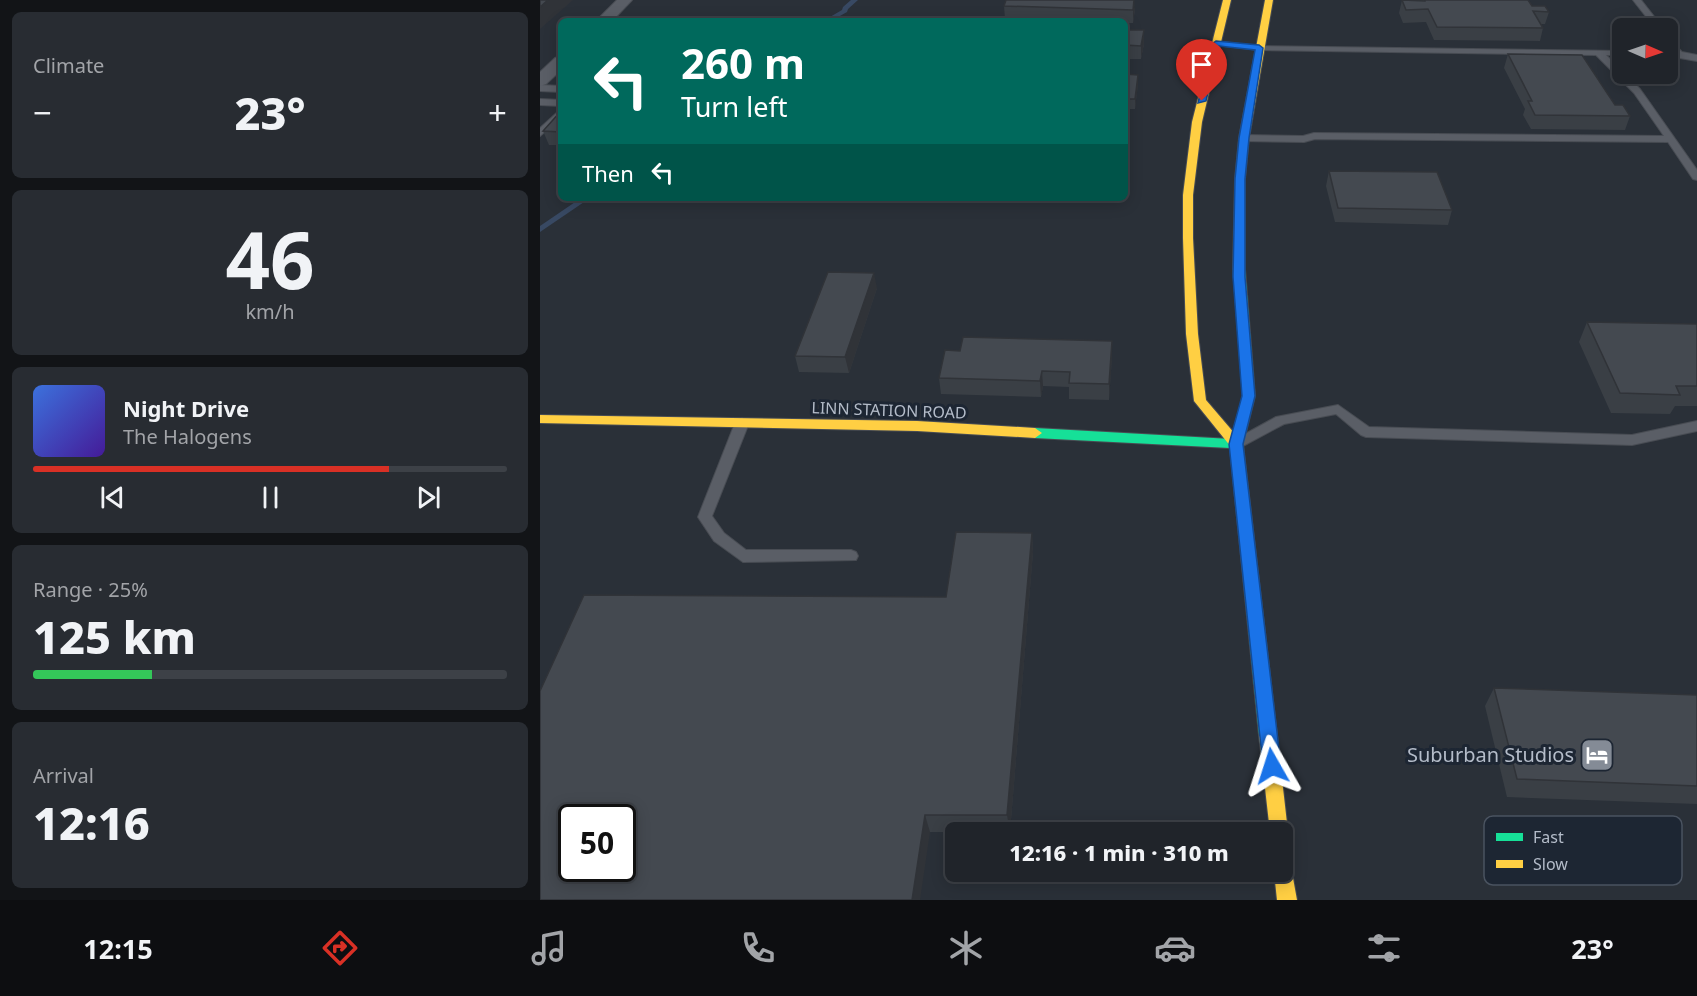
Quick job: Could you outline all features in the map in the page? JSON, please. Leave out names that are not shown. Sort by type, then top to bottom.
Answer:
[{"type":"main road","points":[[1227,0],[1205,82],[1194,143],[1188,195],[1189,283],[1200,401],[1236,444]]},
{"type":"main road","points":[[1269,0],[1244,138],[1238,222],[1242,329],[1249,396],[1236,444],[1278,822]]},
{"type":"main road","name":"LINN STATION ROAD","points":[[540,419],[917,426],[1236,444]]},
{"type":"main road","points":[[1285,882],[1287,900]]},
{"type":"street","points":[[606,18],[625,0]]},
{"type":"street","points":[[540,81],[558,64]]},
{"type":"lane","points":[[1637,0],[1651,18]]},
{"type":"lane","points":[[1216,44],[1259,48],[1612,53]]},
{"type":"lane","points":[[1599,53],[1637,91],[1697,177]]},
{"type":"lane","points":[[1679,54],[1697,58]]},
{"type":"lane","points":[[540,88],[558,89]]},
{"type":"lane","points":[[540,102],[558,103]]},
{"type":"lane","points":[[540,133],[558,115]]},
{"type":"lane","points":[[1244,138],[1304,139],[1314,136],[1671,140]]},
{"type":"lane","points":[[1236,444],[1281,420],[1338,409],[1366,432],[1632,440],[1697,426]]},
{"type":"lane","points":[[742,423],[705,517],[719,537],[743,556],[851,556]]},
{"type":"building","points":[[540,0],[548,0],[540,7]]},
{"type":"building","points":[[1006,0],[1134,0],[1133,10],[1004,6]]},
{"type":"building","points":[[1402,0],[1528,0],[1532,6],[1545,6],[1549,12],[1533,11],[1543,28],[1437,27],[1428,9],[1406,10]]},
{"type":"building","points":[[1128,30],[1144,30],[1141,46],[1128,45]]},
{"type":"building","points":[[1508,54],[1582,55],[1615,105],[1623,105],[1630,116],[1535,115],[1528,101],[1532,101]]},
{"type":"building","points":[[1128,74],[1138,75],[1135,99],[1128,99]]},
{"type":"building","points":[[558,114],[558,132],[543,131]]},
{"type":"building","points":[[1329,171],[1437,172],[1452,210],[1338,208]]},
{"type":"building","points":[[828,272],[874,273],[845,357],[795,356]]},
{"type":"building","points":[[1587,322],[1697,324],[1697,386],[1676,386],[1680,395],[1620,393]]},
{"type":"building","points":[[963,337],[1112,341],[1109,384],[1069,383],[1070,372],[1042,371],[1040,381],[939,378],[945,350],[960,351]]},
{"type":"building","points":[[956,532],[1032,533],[1007,815],[925,815],[912,900],[540,900],[540,691],[584,595],[946,597]]},
{"type":"building","name":"Suburban Studios","points":[[1494,688],[1697,695],[1697,786],[1517,779]]},
{"type":"waterway","points":[[832,18],[845,11],[845,8],[855,0]]},
{"type":"waterway","points":[[540,230],[582,201]]},
{"type":"traffic: fast","points":[[1239,269],[1249,396],[1236,444],[1268,735]]},
{"type":"traffic: fast","points":[[1035,433],[1236,444]]},
{"type":"traffic: slow","points":[[1227,0],[1197,122],[1188,195],[1188,238],[1192,334],[1200,401],[1236,444]]},
{"type":"traffic: slow","points":[[1239,269],[1240,179],[1244,138],[1269,0]]},
{"type":"traffic: slow","points":[[540,419],[917,426],[1035,433]]},
{"type":"traffic: slow","points":[[1268,735],[1278,822]]},
{"type":"traffic: slow","points":[[1285,882],[1287,900]]},
{"type":"place","name":"Suburban Studios","points":[[1597,755]]},
{"type":"route","points":[[1202,101],[1216,44],[1259,48],[1244,138],[1240,179],[1239,277],[1249,396],[1236,444],[1272,766]]}]
